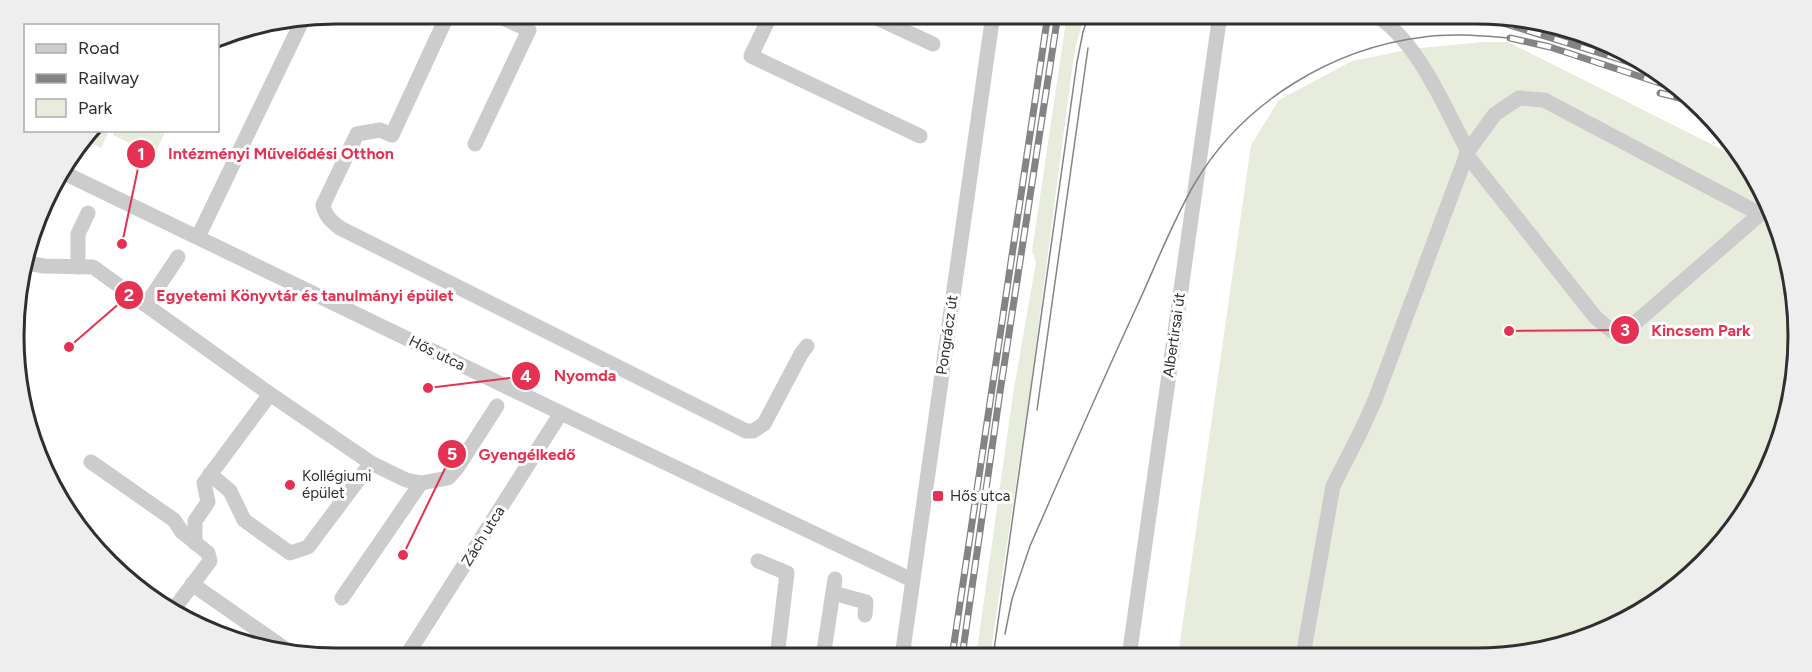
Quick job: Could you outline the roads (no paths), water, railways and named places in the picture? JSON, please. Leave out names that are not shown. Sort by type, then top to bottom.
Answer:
[{"type":"street","points":[[443,24],[392,135],[380,130],[357,134],[323,205],[330,221],[350,234],[746,431],[753,431],[764,424],[807,346]]},
{"type":"street","points":[[475,144],[529,30],[516,24]]},
{"type":"street","points":[[766,24],[752,56],[920,136]]},
{"type":"street","points":[[890,24],[933,44]]},
{"type":"street","name":"Pongrácz út","points":[[903,648],[992,24]]},
{"type":"street","name":"Albertirsai út","points":[[1130,648],[1219,24]]},
{"type":"street","points":[[1388,24],[1417,56],[1467,153],[1596,318],[1612,332],[1626,331],[1762,212]]},
{"type":"street","points":[[198,237],[299,27]]},
{"type":"street","points":[[1304,648],[1333,486],[1375,400],[1467,153],[1496,114],[1519,98],[1544,100],[1761,210]]},
{"type":"street","name":"Hős utca","points":[[69,175],[912,580]]},
{"type":"street","points":[[78,267],[78,234],[88,213]]},
{"type":"street","points":[[146,305],[178,257]]},
{"type":"street","points":[[33,264],[93,267],[270,394],[372,463],[406,480],[421,483],[448,478],[457,468],[497,406]]},
{"type":"street","points":[[195,543],[195,521],[208,502],[204,483],[270,394]]},
{"type":"street","name":"Zách utca","points":[[411,648],[561,413]]},
{"type":"street","points":[[91,462],[174,520],[182,532],[208,553],[210,561],[177,604]]},
{"type":"street","points":[[210,474],[230,491],[244,520],[290,554],[308,547],[372,463]]},
{"type":"street","points":[[342,598],[421,483]]},
{"type":"street","points":[[758,561],[788,573],[778,648]]},
{"type":"street","points":[[192,584],[214,605],[272,641]]},
{"type":"street","points":[[824,648],[834,586],[866,602],[865,615]]},
{"type":"tram line","points":[[994,648],[1077,62],[1086,24]]},
{"type":"tram line","points":[[1005,634],[1012,599],[1030,546],[1172,228],[1195,183],[1215,154],[1264,104],[1293,84],[1356,53],[1390,43],[1424,37],[1467,35],[1510,38]]},
{"type":"tram line","points":[[1037,410],[1088,48]]},
{"type":"railway","points":[[953,648],[1047,24]]},
{"type":"railway","points":[[963,648],[1056,24]]},
{"type":"railway","points":[[1515,27],[1620,59]]},
{"type":"railway","points":[[1510,38],[1550,47],[1657,82]]},
{"type":"railway","points":[[1660,93],[1678,98]]},
{"type":"place","name":"Intézményi Művelődési Otthon","points":[[122,244]]},
{"type":"place","name":"Kincsem Park","points":[[1509,331]]},
{"type":"place","name":"Egyetemi Könyvtár és tanulmányi épület","points":[[69,347]]},
{"type":"place","name":"Nyomda","points":[[428,388]]},
{"type":"place","name":"Kollégiumi épület","points":[[290,485]]},
{"type":"place","name":"Hős utca","points":[[938,496]]},
{"type":"place","name":"Gyengélkedő","points":[[403,555]]}]
